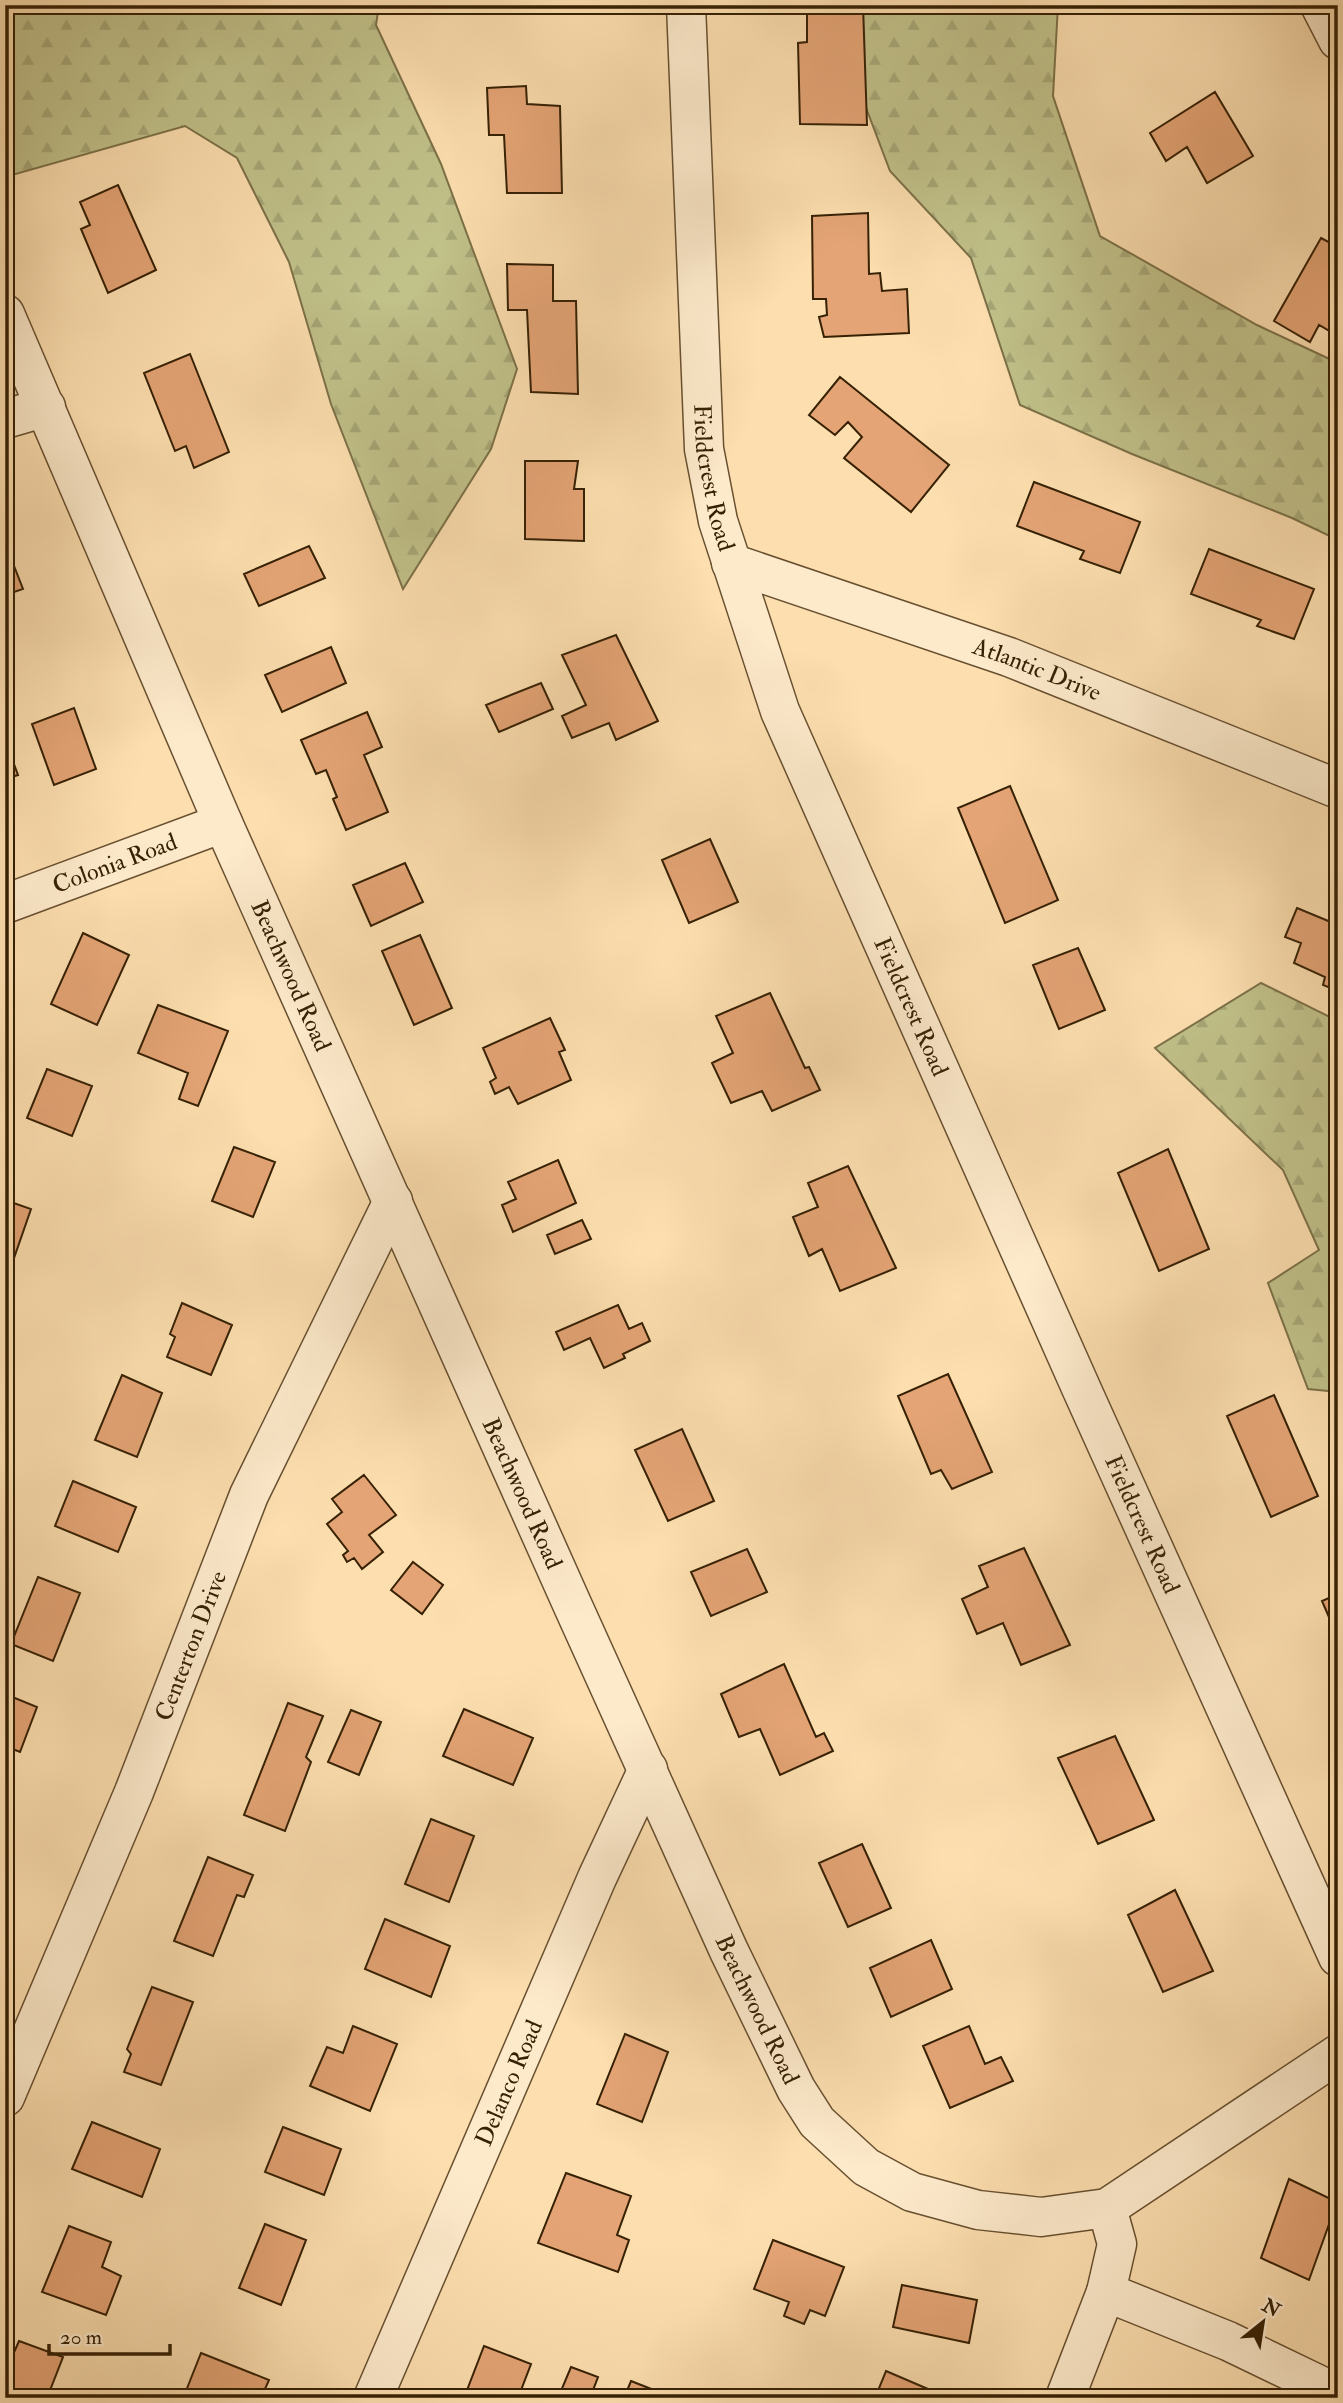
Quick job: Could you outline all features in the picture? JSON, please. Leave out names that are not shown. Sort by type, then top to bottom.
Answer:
[{"type":"street","name":"Fieldcrest Road","points":[[686,5],[704,449],[718,521],[780,711],[1338,1957]]},
{"type":"street","points":[[1320,5],[1338,40]]},
{"type":"street","name":"Beachwood Road","points":[[5,314],[223,823],[572,1604],[729,1951],[796,2089],[817,2122],[866,2167],[912,2192],[978,2210],[1041,2217],[1107,2208],[1338,2054]]},
{"type":"street","points":[[5,419],[46,407]]},
{"type":"street","name":"Atlantic Drive","points":[[731,563],[1009,657],[1338,789]]},
{"type":"street","name":"Colonia Road","points":[[5,904],[223,823]]},
{"type":"street","name":"Centerton Drive","points":[[5,2097],[134,1792],[249,1495],[393,1201]]},
{"type":"street","name":"Delanco Road","points":[[373,2398],[592,1891],[648,1769]]},
{"type":"street","points":[[1065,2398],[1106,2292],[1117,2244],[1107,2208]]},
{"type":"street","points":[[1106,2292],[1228,2341],[1338,2394]]},
{"type":"green space","points":[[5,5],[379,5],[376,25],[441,164],[517,369],[491,449],[403,589],[331,404],[289,262],[237,158],[185,126],[5,177]]},
{"type":"green space","points":[[849,5],[1058,5],[1053,96],[1100,236],[1257,325],[1338,363],[1338,540],[1292,518],[1132,454],[1020,405],[971,258],[890,171],[851,68]]},
{"type":"green space","points":[[1261,983],[1338,1021],[1338,1392],[1308,1389],[1268,1283],[1319,1250],[1283,1170],[1155,1048]]},
{"type":"building","points":[[807,5],[863,5],[867,125],[800,124],[798,43],[807,42]]},
{"type":"building","points":[[526,86],[527,104],[560,106],[562,193],[507,193],[504,135],[489,135],[487,88]]},
{"type":"building","points":[[1215,92],[1253,156],[1207,183],[1187,147],[1166,161],[1150,133]]},
{"type":"building","points":[[118,185],[156,270],[108,293],[81,229],[90,225],[80,202]]},
{"type":"building","points":[[868,213],[869,274],[880,273],[882,291],[907,289],[909,333],[824,337],[819,317],[827,315],[826,299],[813,299],[812,216]]},
{"type":"building","points":[[1321,238],[1338,247],[1338,336],[1319,325],[1310,342],[1274,321]]},
{"type":"building","points":[[507,264],[553,265],[553,301],[576,301],[578,394],[531,392],[527,310],[508,310]]},
{"type":"building","points":[[190,354],[229,452],[194,468],[186,446],[175,451],[144,373]]},
{"type":"building","points":[[840,377],[949,465],[911,512],[844,458],[862,437],[848,422],[835,435],[809,415]]},
{"type":"building","points":[[525,461],[578,461],[574,489],[584,489],[584,541],[525,539]]},
{"type":"building","points":[[1034,482],[1140,522],[1120,573],[1080,559],[1084,551],[1017,526]]},
{"type":"building","points":[[5,543],[23,589],[5,595]]},
{"type":"building","points":[[309,546],[325,578],[259,606],[244,574]]},
{"type":"building","points":[[1209,549],[1314,589],[1294,639],[1257,626],[1261,620],[1191,594]]},
{"type":"building","points":[[616,635],[658,721],[616,740],[609,723],[572,738],[562,716],[586,705],[562,655]]},
{"type":"building","points":[[331,647],[346,683],[282,712],[265,675]]},
{"type":"building","points":[[541,683],[553,709],[499,732],[486,705]]},
{"type":"building","points":[[74,708],[96,769],[54,785],[32,724]]},
{"type":"building","points":[[367,712],[382,747],[364,755],[388,812],[346,830],[333,799],[337,797],[326,770],[316,774],[301,740]]},
{"type":"building","points":[[5,740],[18,775],[5,779]]},
{"type":"building","points":[[1010,786],[1058,900],[1005,923],[958,808]]},
{"type":"building","points":[[710,839],[738,902],[689,923],[662,860]]},
{"type":"building","points":[[405,863],[423,902],[371,926],[353,885]]},
{"type":"building","points":[[1297,908],[1338,925],[1338,991],[1323,985],[1325,977],[1294,963],[1301,943],[1285,937]]},
{"type":"building","points":[[83,933],[129,955],[97,1025],[51,1004]]},
{"type":"building","points":[[420,935],[452,1008],[414,1025],[382,951]]},
{"type":"building","points":[[1078,948],[1105,1010],[1059,1029],[1033,965]]},
{"type":"building","points":[[770,993],[805,1068],[809,1067],[820,1090],[772,1111],[762,1091],[731,1103],[712,1063],[733,1053],[716,1016]]},
{"type":"building","points":[[158,1005],[228,1031],[198,1106],[179,1099],[188,1073],[138,1053]]},
{"type":"building","points":[[550,1018],[565,1050],[559,1052],[571,1080],[518,1104],[509,1087],[495,1094],[490,1082],[496,1078],[483,1048]]},
{"type":"building","points":[[47,1069],[92,1086],[72,1136],[27,1118]]},
{"type":"building","points":[[234,1147],[275,1162],[253,1217],[212,1201]]},
{"type":"building","points":[[1168,1149],[1209,1249],[1159,1271],[1118,1173]]},
{"type":"building","points":[[558,1160],[576,1203],[513,1232],[502,1205],[516,1199],[508,1182]]},
{"type":"building","points":[[848,1166],[896,1268],[840,1291],[822,1249],[809,1256],[793,1217],[818,1207],[808,1183]]},
{"type":"building","points":[[5,1200],[31,1209],[5,1284]]},
{"type":"building","points":[[582,1220],[591,1239],[555,1254],[547,1235]]},
{"type":"building","points":[[182,1303],[232,1325],[211,1375],[167,1357],[175,1337],[170,1334]]},
{"type":"building","points":[[618,1305],[629,1329],[642,1323],[650,1341],[623,1354],[625,1358],[604,1368],[590,1338],[564,1350],[556,1332]]},
{"type":"building","points":[[948,1374],[992,1472],[952,1489],[941,1470],[931,1474],[898,1396]]},
{"type":"building","points":[[122,1375],[162,1393],[137,1457],[95,1440]]},
{"type":"building","points":[[1274,1395],[1318,1496],[1271,1517],[1227,1416]]},
{"type":"building","points":[[682,1429],[714,1501],[668,1521],[635,1450]]},
{"type":"building","points":[[364,1475],[396,1515],[369,1535],[383,1552],[362,1569],[354,1558],[347,1562],[343,1555],[348,1551],[327,1524],[342,1512],[332,1499]]},
{"type":"building","points":[[73,1481],[136,1507],[118,1552],[55,1526]]},
{"type":"building","points":[[1024,1548],[1070,1645],[1021,1665],[1003,1623],[977,1634],[962,1599],[988,1587],[979,1566]]},
{"type":"building","points":[[747,1549],[767,1592],[711,1616],[691,1572]]},
{"type":"building","points":[[413,1562],[443,1585],[422,1614],[391,1590]]},
{"type":"building","points":[[38,1577],[80,1593],[53,1661],[11,1644]]},
{"type":"building","points":[[1338,1594],[1338,1638],[1322,1601]]},
{"type":"building","points":[[784,1664],[816,1737],[824,1733],[833,1751],[780,1775],[760,1729],[739,1737],[721,1694]]},
{"type":"building","points":[[5,1694],[37,1707],[20,1752],[5,1746]]},
{"type":"building","points":[[288,1703],[323,1716],[306,1757],[311,1762],[285,1831],[244,1815]]},
{"type":"building","points":[[464,1709],[533,1738],[513,1785],[443,1756]]},
{"type":"building","points":[[351,1710],[381,1722],[359,1775],[328,1762]]},
{"type":"building","points":[[1115,1736],[1154,1820],[1098,1844],[1058,1758]]},
{"type":"building","points":[[431,1819],[474,1836],[449,1902],[405,1884]]},
{"type":"building","points":[[862,1844],[891,1908],[848,1927],[819,1863]]},
{"type":"building","points":[[208,1857],[253,1875],[244,1897],[237,1895],[213,1956],[174,1941]]},
{"type":"building","points":[[1175,1890],[1213,1971],[1163,1992],[1128,1915]]},
{"type":"building","points":[[385,1919],[450,1946],[431,1997],[365,1969]]},
{"type":"building","points":[[931,1940],[952,1989],[891,2017],[870,1968]]},
{"type":"building","points":[[152,1987],[193,2002],[161,2085],[124,2072],[131,2054],[127,2049]]},
{"type":"building","points":[[353,2026],[397,2044],[370,2111],[310,2086],[327,2047],[343,2053]]},
{"type":"building","points":[[969,2026],[985,2064],[1001,2057],[1013,2081],[950,2108],[923,2046]]},
{"type":"building","points":[[625,2034],[668,2052],[642,2122],[597,2104]]},
{"type":"building","points":[[92,2122],[160,2149],[142,2197],[72,2169]]},
{"type":"building","points":[[283,2127],[341,2149],[324,2195],[265,2172]]},
{"type":"building","points":[[566,2173],[631,2196],[617,2235],[629,2240],[618,2272],[538,2243]]},
{"type":"building","points":[[1289,2179],[1337,2202],[1309,2280],[1261,2258]]},
{"type":"building","points":[[265,2224],[306,2240],[281,2305],[239,2288]]},
{"type":"building","points":[[69,2226],[111,2242],[102,2267],[121,2276],[106,2315],[42,2292]]},
{"type":"building","points":[[773,2240],[844,2267],[825,2316],[810,2310],[804,2324],[784,2316],[789,2302],[754,2289]]},
{"type":"building","points":[[902,2285],[977,2300],[969,2343],[893,2327]]},
{"type":"building","points":[[19,2341],[63,2357],[47,2398],[5,2398],[5,2373]]},
{"type":"building","points":[[484,2346],[531,2364],[518,2398],[464,2398]]},
{"type":"building","points":[[201,2353],[269,2380],[261,2398],[184,2396]]},
{"type":"building","points":[[571,2367],[598,2377],[590,2398],[558,2398]]},
{"type":"building","points":[[886,2371],[949,2398],[875,2398]]},
{"type":"building","points":[[631,2381],[674,2398],[624,2398]]}]
